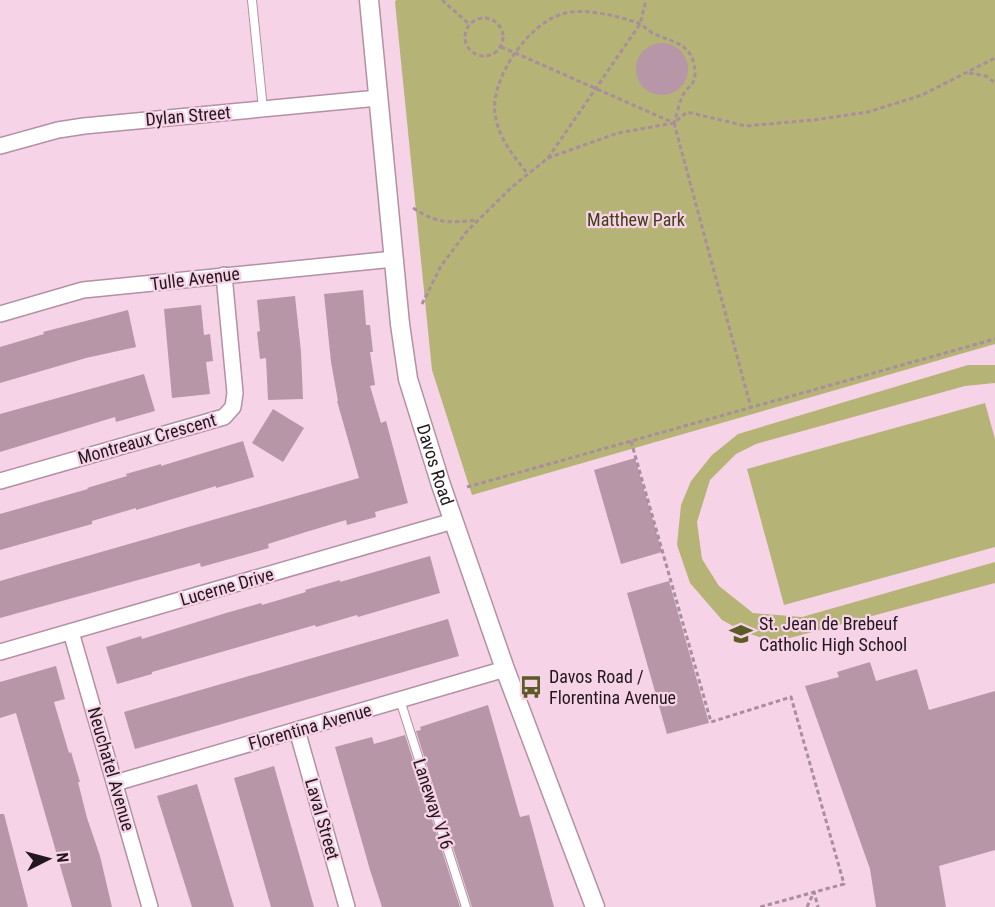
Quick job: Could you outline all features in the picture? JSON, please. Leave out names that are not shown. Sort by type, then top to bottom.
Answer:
[{"type":"street","name":"Davos Road","points":[[369,0],[408,379],[453,521],[505,669],[595,907]]},
{"type":"street","name":"Dylan Street","points":[[0,146],[58,130],[84,126],[378,98]]},
{"type":"street","name":"Tulle Avenue","points":[[0,314],[83,291],[394,259]]},
{"type":"street","name":"Montreaux Crescent","points":[[0,481],[224,417],[233,407],[235,393],[224,275]]},
{"type":"street","name":"Lucerne Drive","points":[[0,652],[453,521]]},
{"type":"street","name":"Neuchatel Avenue","points":[[71,632],[150,907]]},
{"type":"street","name":"Florentina Avenue","points":[[115,783],[505,669]]},
{"type":"street","name":"Laval Street","points":[[297,730],[347,907]]},
{"type":"lane","points":[[252,0],[263,109]]},
{"type":"lane","name":"Laneway V16","points":[[400,700],[466,907]]},
{"type":"path","points":[[442,0],[470,25]]},
{"type":"path","points":[[422,304],[441,266],[467,231],[512,187],[548,158],[640,24],[646,0]]},
{"type":"path","points":[[528,174],[515,158],[502,135],[495,115],[495,99],[513,52],[536,28],[561,14],[589,12],[640,24],[655,35],[676,41],[690,53],[695,74],[693,84],[685,92],[674,123],[751,408]]},
{"type":"path","points":[[483,18],[496,22],[503,35],[501,47],[494,54],[487,56],[472,52],[466,39],[470,25],[475,20],[483,18]]},
{"type":"path","points":[[501,47],[674,123]]},
{"type":"path","points":[[548,158],[618,133],[674,123],[687,112],[746,126],[868,112],[922,95],[995,58]]},
{"type":"path","points":[[969,72],[986,76],[995,83]]},
{"type":"path","points":[[413,208],[425,216],[446,223],[479,220]]},
{"type":"path","points":[[467,487],[995,339]]},
{"type":"path","points":[[630,441],[711,722],[791,697],[844,884],[760,907]]},
{"type":"path","points":[[807,907],[814,892]]},
{"type":"path","points":[[814,892],[818,907]]},
{"type":"green space","name":"Matthew Park","points":[[396,0],[995,0],[995,344],[472,495],[432,370]]},
{"type":"green space","points":[[968,365],[995,365],[995,383],[965,386],[756,444],[736,454],[710,480],[697,522],[702,559],[719,586],[753,613],[802,617],[995,562],[995,583],[775,642],[744,632],[722,620],[690,583],[677,545],[681,505],[691,481],[712,455],[738,434]]},
{"type":"green space","points":[[985,403],[995,439],[995,547],[784,605],[747,469]]},
{"type":"building","points":[[657,43],[667,43],[676,47],[684,55],[688,69],[684,83],[676,91],[667,95],[657,95],[648,91],[640,83],[636,74],[636,64],[640,55],[648,47]]},
{"type":"building","points":[[363,290],[366,325],[370,325],[373,352],[370,352],[375,385],[370,386],[381,423],[386,421],[408,503],[375,512],[376,517],[347,525],[346,520],[268,544],[269,548],[201,567],[200,563],[0,618],[0,581],[359,478],[337,401],[324,294]]},
{"type":"building","points":[[295,296],[303,399],[268,400],[266,358],[260,359],[257,332],[260,331],[257,300]]},
{"type":"building","points":[[201,305],[204,335],[210,334],[213,361],[206,362],[210,394],[172,398],[164,309]]},
{"type":"building","points":[[128,310],[136,347],[86,358],[0,383],[0,347],[44,334],[43,332]]},
{"type":"building","points":[[144,374],[155,411],[116,422],[115,417],[0,452],[0,414]]},
{"type":"building","points":[[273,409],[304,428],[283,462],[252,443]]},
{"type":"building","points":[[243,441],[254,477],[136,510],[136,508],[92,521],[92,524],[0,550],[0,514],[88,489],[127,476],[126,474],[161,464],[161,466]]},
{"type":"building","points":[[635,458],[662,552],[621,564],[594,470]]},
{"type":"building","points":[[430,556],[440,593],[358,617],[357,615],[316,627],[315,625],[117,684],[106,647],[141,636],[142,639],[226,613],[306,592],[305,590]]},
{"type":"building","points":[[669,581],[709,723],[667,734],[627,593]]},
{"type":"building","points":[[448,619],[459,656],[135,749],[124,712]]},
{"type":"building","points":[[870,662],[876,681],[917,669],[929,710],[995,691],[995,850],[939,866],[946,907],[876,907],[870,869],[805,686],[839,677],[837,672]]},
{"type":"building","points":[[56,666],[65,699],[54,702],[80,782],[78,782],[87,818],[100,856],[112,907],[72,907],[16,713],[0,718],[0,682]]},
{"type":"building","points":[[488,705],[520,817],[529,815],[554,907],[472,907],[416,731],[421,730],[420,727]]},
{"type":"building","points":[[405,735],[460,907],[382,907],[370,870],[335,747],[372,737],[374,744]]},
{"type":"building","points":[[274,766],[314,907],[271,907],[234,778]]},
{"type":"building","points":[[197,784],[234,907],[192,907],[157,796]]},
{"type":"building","points":[[0,814],[4,814],[28,907],[0,907]]},
{"type":"place","name":"St. Jean de Brebeuf Catholic High School","points":[[741,634]]},
{"type":"place","name":"Davos Road / Florentina Avenue","points":[[531,687]]}]
